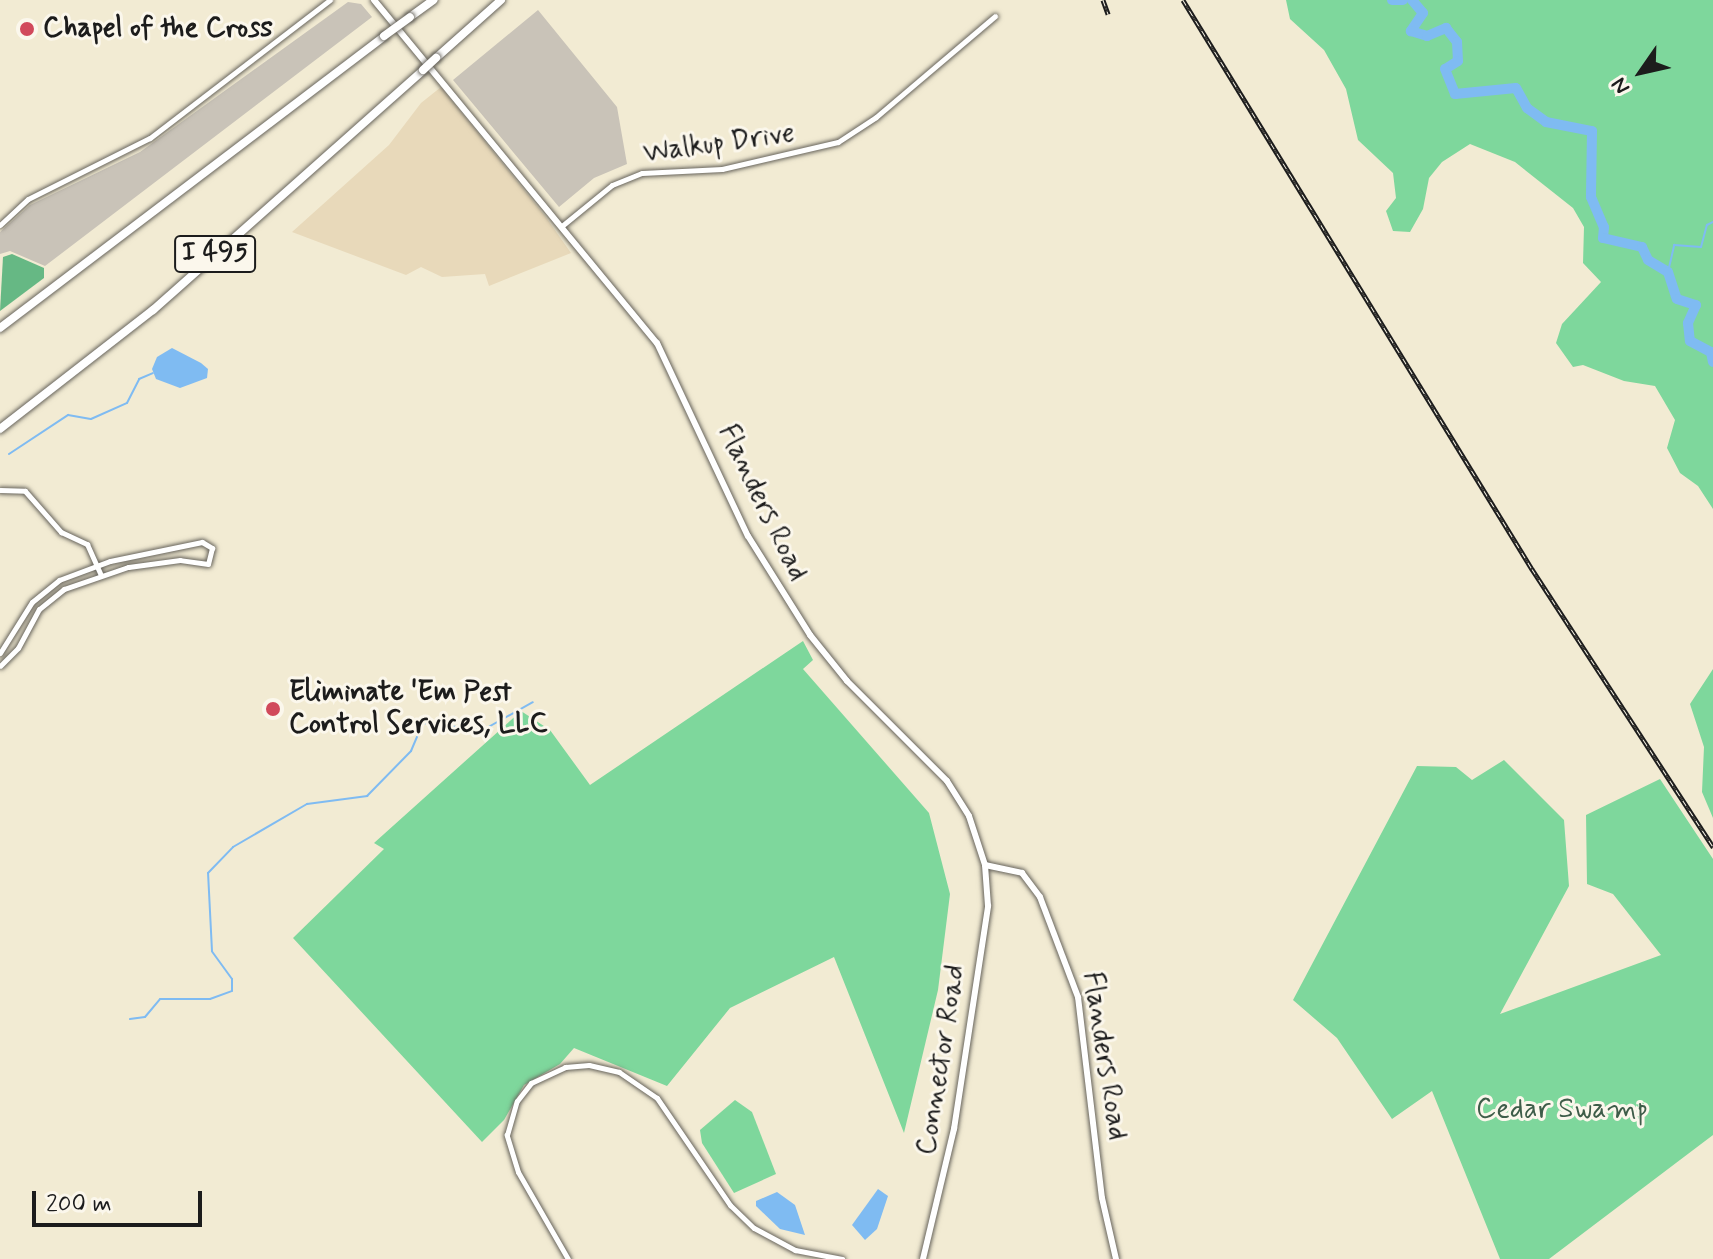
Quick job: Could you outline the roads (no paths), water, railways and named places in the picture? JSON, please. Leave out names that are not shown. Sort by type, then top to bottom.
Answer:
[{"type":"highway","name":"I 495","points":[[0,328],[433,0]]},
{"type":"highway","name":"I 495","points":[[0,429],[153,310],[501,0]]},
{"type":"main road","name":"Flanders Road","points":[[374,0],[563,225],[663,353],[779,591],[847,681],[947,781],[969,816],[985,865],[1016,869],[1028,878],[1068,962],[1082,1017],[1102,1198],[1116,1259]]},
{"type":"main road","name":"Connector Road","points":[[923,1259],[954,1129],[988,906],[985,865]]},
{"type":"street","points":[[0,225],[28,199],[150,138],[330,0]]},
{"type":"street","name":"Walkup Drive","points":[[563,225],[612,185],[642,173],[735,167],[843,139],[995,16]]},
{"type":"street","points":[[0,490],[25,491],[61,532],[87,544],[101,575]]},
{"type":"street","points":[[0,653],[39,595],[59,580],[99,565],[202,542],[212,548],[208,564],[180,560],[101,575],[46,602],[18,648],[0,666]]},
{"type":"street","points":[[568,1259],[518,1172],[507,1135],[517,1101],[531,1083],[565,1067],[589,1065],[619,1072],[657,1098],[730,1205],[754,1228],[795,1250],[842,1259]]},
{"type":"water","points":[[172,348],[208,369],[207,378],[180,388],[156,379],[152,369],[157,357]]},
{"type":"water","points":[[878,1189],[888,1196],[877,1229],[865,1240],[852,1225]]},
{"type":"water","points":[[777,1192],[795,1205],[805,1235],[780,1229],[756,1206],[756,1201]]},
{"type":"waterway","points":[[1392,0],[1403,0]]},
{"type":"waterway","points":[[1412,0],[1423,13],[1411,31],[1427,36],[1446,28],[1457,42],[1458,61],[1445,69],[1455,94],[1516,88],[1527,108],[1546,122],[1592,131],[1591,197],[1604,227],[1603,238],[1642,247],[1648,260],[1668,272],[1677,299],[1696,305],[1688,323],[1690,341],[1711,352],[1713,362]]},
{"type":"waterway","points":[[1668,272],[1674,245],[1701,247],[1707,225],[1713,222]]},
{"type":"waterway","points":[[9,454],[68,415],[91,419],[127,403],[139,379],[153,373]]},
{"type":"waterway","points":[[130,1019],[145,1017],[160,999],[210,999],[232,991],[232,979],[212,951],[208,873],[233,847],[307,804],[367,796],[411,751],[423,723],[483,730],[533,702]]},
{"type":"railway","points":[[1103,0],[1108,14]]},
{"type":"railway","points":[[1183,0],[1532,569],[1713,847]]},
{"type":"place","name":"Chapel of the Cross","points":[[27,29]]},
{"type":"place","name":"Eliminate 'Em Pest Control Services, LLC","points":[[273,709]]},
{"type":"park label","name":"Cedar Swamp","points":[[1562,1110]]}]
